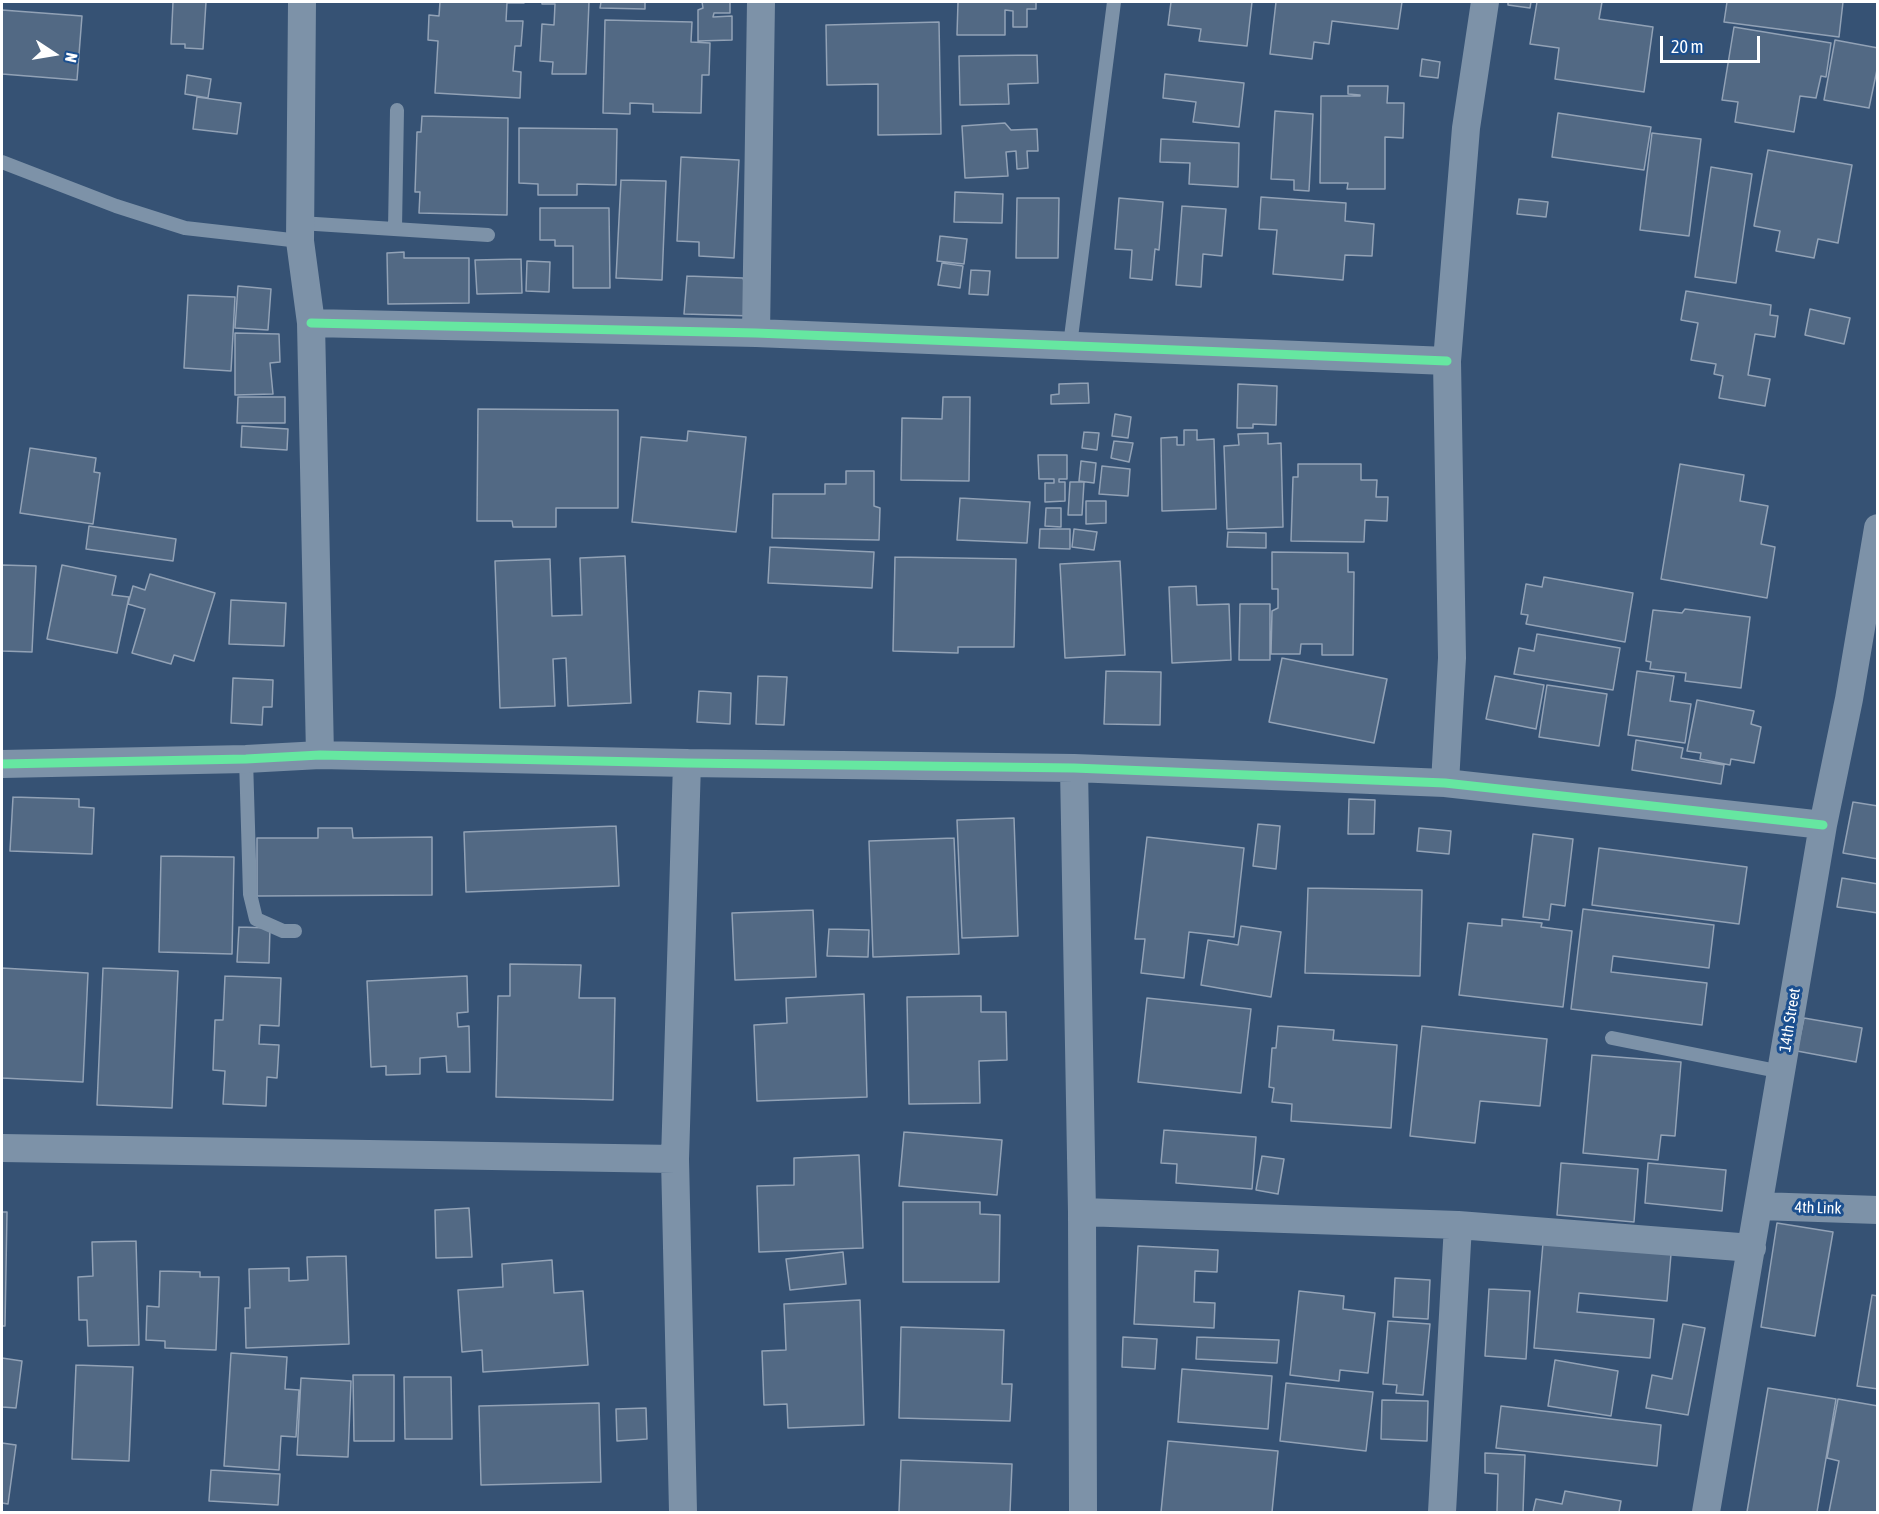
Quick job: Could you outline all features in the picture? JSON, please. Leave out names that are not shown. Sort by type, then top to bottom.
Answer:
[{"type":"street","points":[[302,2],[300,232],[311,323],[320,755]]},
{"type":"street","points":[[756,333],[761,2]]},
{"type":"street","points":[[1445,783],[1452,658],[1446,361],[1466,128],[1485,2]]},
{"type":"street","points":[[311,323],[756,333],[1446,361]]},
{"type":"street","name":"14th Street","points":[[1706,1512],[1823,825],[1849,699],[1877,537]]},
{"type":"street","points":[[2,764],[246,759],[320,755],[1074,768],[1445,783],[1823,825]]},
{"type":"street","points":[[683,1512],[675,1159],[687,763]]},
{"type":"street","points":[[1074,768],[1082,1212],[1083,1512]]},
{"type":"street","points":[[2,1148],[675,1159]]},
{"type":"street","name":"4th Link","points":[[1759,1206],[1878,1210]]},
{"type":"street","points":[[1082,1212],[1458,1225],[1752,1248]]},
{"type":"street","points":[[1442,1512],[1458,1225]]},
{"type":"lane","points":[[1070,345],[1114,2]]},
{"type":"lane","points":[[395,229],[397,110]]},
{"type":"lane","points":[[2,162],[116,206],[185,228],[300,232],[395,229],[488,235]]},
{"type":"lane","points":[[246,759],[250,894],[256,919],[283,931],[295,931]]},
{"type":"lane","points":[[1612,1038],[1782,1072]]},
{"type":"building","points":[[173,2],[206,2],[203,49],[185,48],[185,44],[171,44]]},
{"type":"building","points":[[440,2],[524,2],[507,3],[506,21],[523,21],[521,46],[515,46],[513,71],[521,72],[520,98],[435,93],[438,41],[428,40],[429,15],[439,16]]},
{"type":"building","points":[[542,2],[589,2],[586,74],[552,74],[553,62],[540,61],[542,24],[554,25],[555,4],[542,4]]},
{"type":"building","points":[[601,2],[645,2],[645,9],[600,8]]},
{"type":"building","points":[[702,2],[730,2],[730,13],[714,13],[713,17],[732,16],[732,40],[698,41],[698,10],[703,8]]},
{"type":"building","points":[[958,2],[1036,2],[1036,9],[1027,9],[1027,27],[1013,27],[1013,11],[1005,10],[1005,35],[957,35]]},
{"type":"building","points":[[1171,2],[1252,2],[1247,46],[1199,41],[1201,29],[1168,25]]},
{"type":"building","points":[[1276,2],[1402,2],[1398,29],[1332,21],[1329,44],[1314,42],[1312,59],[1270,54]]},
{"type":"building","points":[[1508,2],[1531,2],[1530,8],[1508,5]]},
{"type":"building","points":[[1537,2],[1602,2],[1599,19],[1653,27],[1644,92],[1555,79],[1559,48],[1530,44]]},
{"type":"building","points":[[1727,2],[1843,2],[1839,37],[1724,22]]},
{"type":"building","points":[[2,10],[82,16],[77,80],[2,74]]},
{"type":"building","points":[[605,20],[692,22],[691,42],[710,43],[709,75],[702,75],[701,113],[653,112],[653,104],[630,103],[630,114],[603,113]]},
{"type":"building","points":[[939,22],[941,134],[878,135],[878,84],[827,85],[826,25]]},
{"type":"building","points":[[1734,27],[1831,43],[1826,77],[1821,76],[1816,98],[1800,96],[1794,132],[1735,122],[1738,102],[1722,100]]},
{"type":"building","points":[[1835,40],[1878,48],[1878,65],[1869,108],[1824,100]]},
{"type":"building","points":[[1037,55],[1038,83],[1008,84],[1009,104],[960,105],[959,56]]},
{"type":"building","points":[[1422,59],[1440,62],[1438,78],[1420,76]]},
{"type":"building","points":[[1165,74],[1244,83],[1239,127],[1193,122],[1196,102],[1163,98]]},
{"type":"building","points":[[187,75],[211,79],[208,98],[185,94]]},
{"type":"building","points":[[1348,86],[1388,86],[1387,103],[1404,103],[1403,138],[1385,137],[1385,189],[1347,189],[1348,183],[1320,183],[1321,96],[1360,96],[1348,94]]},
{"type":"building","points":[[197,97],[241,103],[237,134],[193,129]]},
{"type":"building","points":[[1275,111],[1313,114],[1309,191],[1294,190],[1294,180],[1271,179]]},
{"type":"building","points":[[1558,113],[1651,127],[1644,170],[1552,157]]},
{"type":"building","points":[[422,116],[508,118],[507,215],[419,213],[420,192],[415,192],[417,132],[421,132]]},
{"type":"building","points":[[1005,123],[1011,130],[1037,129],[1038,151],[1027,151],[1028,168],[1017,169],[1016,151],[1006,152],[1008,176],[965,178],[962,126]]},
{"type":"building","points":[[519,128],[617,129],[616,185],[577,184],[577,195],[538,195],[538,184],[519,183]]},
{"type":"building","points":[[1652,133],[1701,139],[1689,236],[1640,230]]},
{"type":"building","points":[[1161,139],[1239,143],[1238,187],[1189,184],[1190,163],[1160,162]]},
{"type":"building","points":[[1768,150],[1852,165],[1838,243],[1818,239],[1814,258],[1776,251],[1780,231],[1754,226]]},
{"type":"building","points":[[681,157],[739,160],[734,258],[699,256],[699,242],[677,241]]},
{"type":"building","points":[[1711,167],[1752,174],[1736,283],[1695,277]]},
{"type":"building","points":[[621,180],[666,181],[662,280],[616,278]]},
{"type":"building","points":[[955,192],[1003,194],[1002,223],[954,222]]},
{"type":"building","points":[[1261,197],[1346,203],[1345,221],[1374,224],[1372,256],[1345,255],[1343,280],[1273,274],[1277,230],[1259,229]]},
{"type":"building","points":[[1017,198],[1059,198],[1058,258],[1016,258]]},
{"type":"building","points":[[1119,198],[1163,202],[1159,250],[1155,249],[1152,280],[1130,278],[1132,250],[1115,249]]},
{"type":"building","points":[[1519,199],[1548,202],[1546,217],[1517,214]]},
{"type":"building","points":[[1182,206],[1226,209],[1222,256],[1203,254],[1201,287],[1176,285]]},
{"type":"building","points":[[540,208],[609,208],[610,288],[573,288],[573,246],[555,246],[555,240],[540,240]]},
{"type":"building","points":[[940,236],[967,239],[964,264],[937,261]]},
{"type":"building","points":[[404,252],[404,258],[469,258],[469,303],[388,304],[387,253]]},
{"type":"building","points":[[521,259],[522,293],[477,294],[475,260]]},
{"type":"building","points":[[527,261],[550,262],[549,292],[526,291]]},
{"type":"building","points":[[942,263],[963,266],[960,288],[938,285]]},
{"type":"building","points":[[971,270],[990,271],[988,295],[969,294]]},
{"type":"building","points":[[687,276],[743,278],[754,316],[684,314]]},
{"type":"building","points":[[238,286],[271,289],[268,330],[235,328]]},
{"type":"building","points":[[1686,291],[1771,305],[1770,315],[1778,316],[1775,337],[1755,334],[1748,375],[1770,379],[1765,406],[1719,398],[1723,376],[1714,374],[1716,364],[1691,360],[1698,323],[1681,320]]},
{"type":"building","points":[[188,295],[235,297],[231,371],[184,368]]},
{"type":"building","points":[[1810,309],[1850,318],[1844,344],[1805,335]]},
{"type":"building","points":[[235,333],[279,334],[280,362],[270,363],[273,394],[235,395]]},
{"type":"building","points":[[1088,383],[1089,403],[1051,404],[1051,395],[1059,394],[1059,384]]},
{"type":"building","points":[[1238,384],[1277,386],[1276,425],[1253,424],[1253,428],[1237,428]]},
{"type":"building","points":[[238,397],[285,397],[285,423],[237,423]]},
{"type":"building","points":[[943,397],[970,397],[969,481],[901,480],[902,418],[942,419]]},
{"type":"building","points":[[478,409],[618,410],[618,508],[556,508],[556,527],[513,527],[512,521],[477,521]]},
{"type":"building","points":[[1115,414],[1131,417],[1128,438],[1112,436]]},
{"type":"building","points":[[242,426],[288,429],[287,450],[241,447]]},
{"type":"building","points":[[1184,430],[1197,430],[1197,440],[1214,439],[1216,509],[1162,511],[1161,438],[1177,437],[1177,445],[1184,445]]},
{"type":"building","points":[[688,431],[746,437],[736,532],[632,522],[641,437],[687,441]]},
{"type":"building","points":[[1084,432],[1099,433],[1097,450],[1082,448]]},
{"type":"building","points":[[1268,433],[1268,444],[1281,443],[1283,527],[1227,529],[1224,446],[1239,445],[1238,434]]},
{"type":"building","points":[[1114,441],[1133,443],[1129,462],[1111,458]]},
{"type":"building","points":[[30,448],[96,458],[94,472],[100,473],[93,524],[20,513]]},
{"type":"building","points":[[1038,455],[1067,455],[1067,479],[1059,479],[1059,482],[1065,482],[1065,501],[1045,502],[1045,483],[1054,483],[1054,479],[1039,479]]},
{"type":"building","points":[[1081,461],[1096,463],[1094,483],[1079,481]]},
{"type":"building","points":[[1298,464],[1361,464],[1361,480],[1377,480],[1376,497],[1388,497],[1387,521],[1365,520],[1364,542],[1291,541],[1293,477],[1298,477]]},
{"type":"building","points":[[1680,464],[1744,475],[1740,501],[1768,506],[1761,544],[1775,547],[1767,598],[1661,579]]},
{"type":"building","points":[[1102,466],[1130,469],[1128,496],[1099,494]]},
{"type":"building","points":[[846,471],[874,471],[874,506],[880,508],[879,540],[772,538],[773,494],[825,494],[825,484],[846,484]]},
{"type":"building","points":[[1070,482],[1084,482],[1082,515],[1068,515]]},
{"type":"building","points":[[960,498],[1030,502],[1027,543],[957,540]]},
{"type":"building","points":[[1086,501],[1106,501],[1106,523],[1086,524]]},
{"type":"building","points":[[1046,508],[1061,508],[1061,527],[1045,526]]},
{"type":"building","points":[[89,526],[176,539],[173,561],[86,549]]},
{"type":"building","points":[[1040,529],[1070,529],[1070,549],[1039,548]]},
{"type":"building","points":[[1074,529],[1097,532],[1094,550],[1072,547]]},
{"type":"building","points":[[1228,532],[1266,533],[1266,548],[1227,547]]},
{"type":"building","points":[[770,547],[874,552],[872,588],[768,583]]},
{"type":"building","points":[[1272,552],[1348,553],[1348,572],[1354,572],[1353,655],[1322,655],[1322,644],[1301,644],[1300,654],[1271,654],[1272,611],[1278,608],[1278,589],[1272,589]]},
{"type":"building","points":[[625,556],[631,703],[568,706],[566,658],[553,659],[555,706],[500,708],[495,561],[550,559],[552,616],[582,615],[580,558]]},
{"type":"building","points":[[895,557],[1016,559],[1014,647],[958,647],[958,653],[893,651]]},
{"type":"building","points":[[1120,561],[1125,655],[1065,658],[1060,564]]},
{"type":"building","points":[[2,565],[36,566],[32,652],[2,651]]},
{"type":"building","points":[[62,565],[116,576],[112,595],[129,597],[117,653],[47,639]]},
{"type":"building","points":[[150,574],[215,593],[194,661],[174,655],[171,664],[132,653],[145,609],[128,604],[133,586],[145,590]]},
{"type":"building","points":[[1544,577],[1633,593],[1625,642],[1526,624],[1528,615],[1521,614],[1526,584],[1542,587]]},
{"type":"building","points":[[1196,586],[1197,605],[1229,604],[1231,660],[1172,663],[1169,587]]},
{"type":"building","points":[[231,600],[286,603],[284,646],[229,644]]},
{"type":"building","points":[[1240,604],[1270,604],[1270,660],[1239,660]]},
{"type":"building","points":[[1685,609],[1750,617],[1741,688],[1685,681],[1686,673],[1650,669],[1651,662],[1646,661],[1653,610],[1682,613]]},
{"type":"building","points":[[1537,634],[1620,648],[1613,690],[1514,674],[1519,648],[1534,651]]},
{"type":"building","points":[[1282,658],[1387,679],[1374,743],[1269,722]]},
{"type":"building","points":[[1106,671],[1161,672],[1160,725],[1104,724]]},
{"type":"building","points":[[1637,671],[1674,676],[1670,701],[1691,704],[1685,743],[1628,735]]},
{"type":"building","points":[[758,676],[787,677],[784,725],[756,724]]},
{"type":"building","points":[[1495,676],[1544,685],[1536,729],[1486,719]]},
{"type":"building","points":[[233,678],[273,680],[272,707],[263,707],[262,725],[231,723]]},
{"type":"building","points":[[1547,685],[1607,694],[1599,746],[1539,737]]},
{"type":"building","points":[[699,691],[731,693],[730,724],[697,722]]},
{"type":"building","points":[[1697,700],[1754,711],[1751,724],[1761,727],[1754,763],[1731,759],[1730,765],[1700,759],[1701,753],[1687,751]]},
{"type":"building","points":[[1636,740],[1683,748],[1681,758],[1724,765],[1721,784],[1632,770]]},
{"type":"building","points":[[13,797],[79,799],[79,807],[94,808],[92,854],[10,851]]},
{"type":"building","points":[[1349,799],[1375,800],[1374,834],[1348,834]]},
{"type":"building","points":[[1853,802],[1878,806],[1878,859],[1843,853]]},
{"type":"building","points":[[1014,818],[1018,936],[962,938],[957,820]]},
{"type":"building","points":[[1258,824],[1280,826],[1276,869],[1253,866]]},
{"type":"building","points":[[616,826],[619,886],[466,892],[464,832]]},
{"type":"building","points":[[318,828],[352,828],[353,838],[432,837],[432,895],[257,896],[257,838],[318,838]]},
{"type":"building","points":[[1419,828],[1451,831],[1449,854],[1417,851]]},
{"type":"building","points":[[1533,834],[1573,839],[1565,906],[1551,904],[1549,920],[1523,917]]},
{"type":"building","points":[[1147,837],[1244,848],[1234,937],[1189,932],[1184,978],[1141,973],[1145,939],[1135,939]]},
{"type":"building","points":[[954,838],[959,954],[873,957],[869,841]]},
{"type":"building","points":[[1599,848],[1747,867],[1739,924],[1592,905]]},
{"type":"building","points":[[161,856],[234,857],[232,954],[159,952]]},
{"type":"building","points":[[1842,878],[1878,884],[1878,913],[1837,907]]},
{"type":"building","points":[[1308,888],[1422,890],[1420,976],[1305,973]]},
{"type":"building","points":[[1583,909],[1714,925],[1709,968],[1613,956],[1611,972],[1707,983],[1702,1025],[1571,1009]]},
{"type":"building","points":[[813,910],[816,977],[735,980],[732,913]]},
{"type":"building","points":[[1502,919],[1542,923],[1541,927],[1572,931],[1563,1007],[1459,995],[1468,923],[1502,926]]},
{"type":"building","points":[[1241,926],[1281,932],[1271,997],[1201,985],[1208,940],[1238,945]]},
{"type":"building","points":[[239,927],[270,928],[269,963],[237,962]]},
{"type":"building","points":[[829,929],[869,930],[868,957],[827,956]]},
{"type":"building","points":[[510,964],[581,965],[579,998],[615,998],[613,1100],[496,1097],[498,996],[510,996]]},
{"type":"building","points":[[2,968],[88,973],[83,1082],[2,1078]]},
{"type":"building","points":[[103,968],[178,971],[172,1108],[97,1105]]},
{"type":"building","points":[[225,976],[281,978],[279,1026],[260,1025],[259,1044],[279,1045],[277,1078],[267,1077],[266,1106],[223,1104],[225,1071],[213,1070],[215,1020],[223,1020]]},
{"type":"building","points":[[467,976],[468,1012],[457,1013],[458,1027],[469,1026],[470,1072],[447,1072],[446,1056],[420,1058],[420,1074],[386,1075],[386,1066],[371,1067],[367,981]]},
{"type":"building","points":[[864,994],[867,1097],[757,1101],[754,1025],[787,1023],[786,998]]},
{"type":"building","points":[[981,996],[981,1012],[1006,1012],[1007,1060],[979,1061],[980,1103],[909,1104],[907,997]]},
{"type":"building","points":[[1147,998],[1251,1009],[1241,1093],[1138,1082]]},
{"type":"building","points":[[1804,1018],[1862,1028],[1856,1062],[1797,1051]]},
{"type":"building","points":[[1278,1026],[1334,1030],[1333,1040],[1397,1045],[1391,1128],[1291,1121],[1292,1104],[1272,1102],[1274,1088],[1269,1087],[1272,1048],[1276,1048]]},
{"type":"building","points":[[1422,1026],[1547,1039],[1540,1106],[1480,1101],[1475,1143],[1410,1136]]},
{"type":"building","points":[[1592,1055],[1681,1062],[1675,1136],[1661,1135],[1658,1160],[1583,1153]]},
{"type":"building","points":[[1164,1130],[1256,1137],[1252,1189],[1176,1183],[1177,1164],[1161,1163]]},
{"type":"building","points":[[904,1132],[1002,1140],[997,1195],[899,1186]]},
{"type":"building","points":[[859,1155],[863,1248],[759,1252],[757,1186],[794,1185],[794,1158]]},
{"type":"building","points":[[1262,1156],[1284,1159],[1278,1194],[1256,1190]]},
{"type":"building","points":[[1561,1163],[1638,1169],[1634,1222],[1557,1215]]},
{"type":"building","points":[[1648,1163],[1726,1170],[1722,1211],[1645,1203]]},
{"type":"building","points":[[903,1202],[980,1202],[980,1214],[1000,1215],[999,1282],[903,1282]]},
{"type":"building","points":[[469,1208],[472,1257],[436,1258],[435,1210]]},
{"type":"building","points":[[2,1212],[7,1212],[5,1326],[2,1326]]},
{"type":"building","points":[[1777,1223],[1833,1232],[1815,1336],[1761,1327]]},
{"type":"building","points":[[136,1241],[139,1345],[88,1346],[87,1320],[79,1320],[78,1277],[93,1276],[92,1242]]},
{"type":"building","points":[[1543,1243],[1671,1254],[1667,1301],[1579,1293],[1577,1312],[1654,1319],[1650,1358],[1534,1348]]},
{"type":"building","points":[[1138,1246],[1218,1250],[1217,1272],[1195,1271],[1194,1302],[1215,1303],[1214,1328],[1134,1324]]},
{"type":"building","points":[[843,1252],[846,1284],[790,1290],[786,1259]]},
{"type":"building","points":[[346,1256],[349,1344],[246,1348],[245,1308],[250,1308],[249,1269],[289,1268],[289,1281],[308,1280],[307,1257]]},
{"type":"building","points":[[552,1260],[554,1293],[583,1291],[588,1365],[483,1372],[482,1350],[462,1352],[458,1290],[503,1287],[502,1264]]},
{"type":"building","points":[[160,1271],[200,1272],[200,1277],[219,1277],[216,1350],[165,1348],[165,1341],[146,1340],[147,1306],[159,1307]]},
{"type":"building","points":[[1395,1278],[1430,1280],[1428,1319],[1393,1317]]},
{"type":"building","points":[[1489,1289],[1530,1291],[1526,1359],[1485,1356]]},
{"type":"building","points":[[1299,1291],[1344,1296],[1343,1309],[1375,1313],[1368,1373],[1340,1370],[1339,1381],[1290,1375]]},
{"type":"building","points":[[1872,1295],[1878,1296],[1878,1389],[1857,1386]]},
{"type":"building","points":[[860,1300],[864,1425],[788,1428],[787,1404],[764,1405],[762,1351],[786,1350],[784,1304]]},
{"type":"building","points":[[1388,1321],[1430,1324],[1423,1395],[1396,1393],[1397,1385],[1383,1384]]},
{"type":"building","points":[[1683,1324],[1705,1328],[1688,1415],[1646,1408],[1652,1375],[1672,1379]]},
{"type":"building","points":[[901,1327],[1004,1330],[1002,1384],[1012,1384],[1010,1421],[899,1418]]},
{"type":"building","points":[[1123,1337],[1157,1339],[1155,1369],[1122,1367]]},
{"type":"building","points":[[1197,1337],[1279,1340],[1277,1363],[1196,1359]]},
{"type":"building","points":[[231,1353],[287,1357],[285,1389],[299,1390],[296,1437],[281,1436],[279,1470],[224,1466]]},
{"type":"building","points":[[2,1358],[22,1361],[16,1408],[2,1407]]},
{"type":"building","points":[[1555,1360],[1618,1371],[1611,1416],[1548,1406]]},
{"type":"building","points":[[76,1365],[133,1367],[129,1461],[72,1459]]},
{"type":"building","points":[[1182,1369],[1272,1376],[1268,1429],[1178,1422]]},
{"type":"building","points":[[353,1375],[394,1375],[394,1441],[354,1441]]},
{"type":"building","points":[[404,1377],[451,1377],[452,1439],[405,1439]]},
{"type":"building","points":[[301,1378],[351,1381],[348,1457],[297,1455]]},
{"type":"building","points":[[1286,1383],[1373,1392],[1366,1451],[1280,1441]]},
{"type":"building","points":[[1768,1388],[1836,1399],[1817,1512],[1747,1512]]},
{"type":"building","points":[[1838,1399],[1878,1406],[1878,1512],[1829,1512],[1839,1461],[1827,1458]]},
{"type":"building","points":[[1382,1400],[1428,1401],[1427,1441],[1381,1439]]},
{"type":"building","points":[[599,1403],[601,1482],[481,1485],[479,1406]]},
{"type":"building","points":[[1501,1406],[1661,1425],[1657,1466],[1496,1448]]},
{"type":"building","points":[[646,1408],[647,1439],[617,1441],[616,1409]]},
{"type":"building","points":[[1168,1441],[1278,1451],[1272,1512],[1161,1512]]},
{"type":"building","points":[[2,1443],[16,1445],[8,1504],[2,1503]]},
{"type":"building","points":[[1485,1453],[1525,1455],[1523,1512],[1497,1512],[1498,1474],[1485,1473]]},
{"type":"building","points":[[901,1460],[1012,1464],[1010,1512],[899,1512]]},
{"type":"building","points":[[211,1470],[280,1474],[278,1505],[209,1501]]},
{"type":"building","points":[[1565,1491],[1621,1501],[1619,1512],[1533,1512],[1536,1499],[1562,1504]]},
{"type":"cycle path","points":[[311,323],[756,333],[1447,361]]},
{"type":"cycle path","points":[[2,764],[246,759],[320,755],[1074,768],[1445,783],[1823,825]]}]
